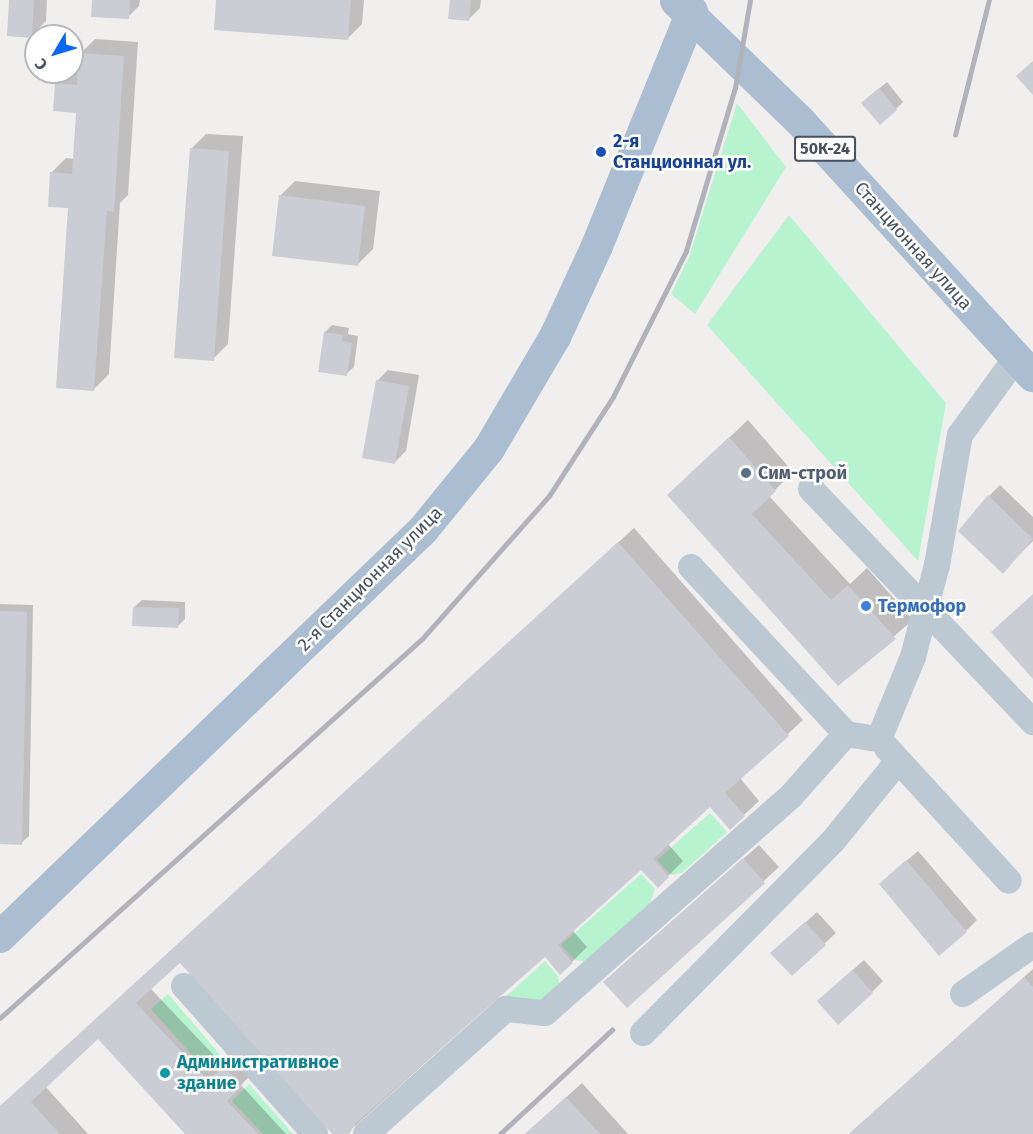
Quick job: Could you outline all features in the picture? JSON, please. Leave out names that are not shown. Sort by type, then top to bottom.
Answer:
[{"type":"main road","name":"Станционная улица","points":[[684,4],[799,120],[1025,367]]},
{"type":"main road","name":"2-я Станционная улица","points":[[0,937],[423,530],[489,449],[555,337],[597,246],[684,4]]},
{"type":"lane","points":[[879,739],[913,657],[924,607],[937,566],[960,435],[1025,367]]},
{"type":"lane","points":[[811,489],[1033,722]]},
{"type":"lane","points":[[692,567],[846,734],[879,739],[1009,881]]},
{"type":"lane","points":[[366,1134],[507,1009],[545,1013],[792,795],[846,734]]},
{"type":"lane","points":[[643,1033],[833,841],[898,760]]},
{"type":"lane","points":[[963,994],[1033,945]]},
{"type":"lane","points":[[184,986],[315,1134]]},
{"type":"green space","points":[[737,103],[786,167],[695,314],[671,294],[689,257]]},
{"type":"green space","points":[[789,215],[946,403],[918,561],[707,325]]},
{"type":"green space","points":[[710,813],[727,832],[682,873],[671,875],[657,860]]},
{"type":"green space","points":[[641,874],[655,889],[649,906],[586,962],[575,960],[561,945]]},
{"type":"green space","points":[[545,961],[558,976],[560,990],[542,1006],[504,998]]},
{"type":"green space","points":[[168,994],[223,1058],[207,1072],[151,1009]]},
{"type":"green space","points":[[249,1084],[293,1134],[263,1134],[232,1101]]},
{"type":"building","points":[[9,0],[34,0],[33,24],[24,24],[24,37],[7,36]]},
{"type":"building","points":[[92,0],[130,0],[129,19],[91,17]]},
{"type":"building","points":[[216,0],[351,0],[348,40],[214,30]]},
{"type":"building","points":[[450,0],[471,0],[469,21],[448,19]]},
{"type":"building","points":[[84,53],[124,56],[114,212],[107,211],[94,391],[56,388],[68,208],[48,207],[50,172],[72,174],[76,113],[53,111],[55,84],[84,84]]},
{"type":"building","points":[[1033,61],[1033,95],[1016,76]]},
{"type":"building","points":[[879,88],[897,110],[880,125],[861,103]]},
{"type":"building","points":[[190,148],[229,151],[214,361],[174,358]]},
{"type":"building","points":[[279,195],[365,206],[358,266],[272,256]]},
{"type":"building","points":[[324,332],[343,335],[342,341],[352,343],[347,376],[318,372]]},
{"type":"building","points":[[376,380],[409,386],[395,464],[362,458]]},
{"type":"building","points":[[729,437],[776,491],[752,514],[831,600],[848,585],[896,639],[838,686],[667,495]]},
{"type":"building","points":[[988,495],[1033,539],[1003,574],[958,531]]},
{"type":"building","points":[[618,542],[789,736],[725,793],[745,816],[730,830],[710,807],[653,859],[669,877],[658,888],[641,870],[558,945],[573,963],[560,975],[545,957],[356,1123],[349,1134],[332,1134],[180,963],[136,1003],[208,1080],[224,1066],[241,1087],[227,1101],[258,1134],[185,1134],[98,1039],[31,1102],[60,1134],[0,1134],[0,1106]]},
{"type":"building","points":[[1033,594],[1033,679],[991,632]]},
{"type":"building","points":[[133,607],[179,608],[178,628],[132,626]]},
{"type":"building","points":[[0,611],[27,612],[22,845],[0,844]]},
{"type":"building","points":[[743,858],[765,883],[627,1008],[603,982]]},
{"type":"building","points":[[906,860],[967,932],[939,956],[879,884]]},
{"type":"building","points":[[805,922],[826,945],[792,976],[770,953]]},
{"type":"building","points":[[852,970],[873,993],[838,1025],[817,1001]]},
{"type":"building","points":[[1024,977],[1033,987],[1033,1134],[849,1134]]},
{"type":"building","points":[[566,1097],[600,1134],[525,1134]]},
{"type":"railway","points":[[0,1018],[422,639],[549,496],[613,397],[686,251],[735,88],[750,0]]},
{"type":"railway","points":[[955,135],[989,0]]},
{"type":"railway","points":[[500,1134],[612,1030]]},
{"type":"place","name":"2-я Станционная ул.","points":[[601,152]]},
{"type":"place","name":"Сим-строй","points":[[746,473]]},
{"type":"place","name":"Термофор","points":[[866,606]]},
{"type":"place","name":"Административное здание","points":[[165,1073]]}]
